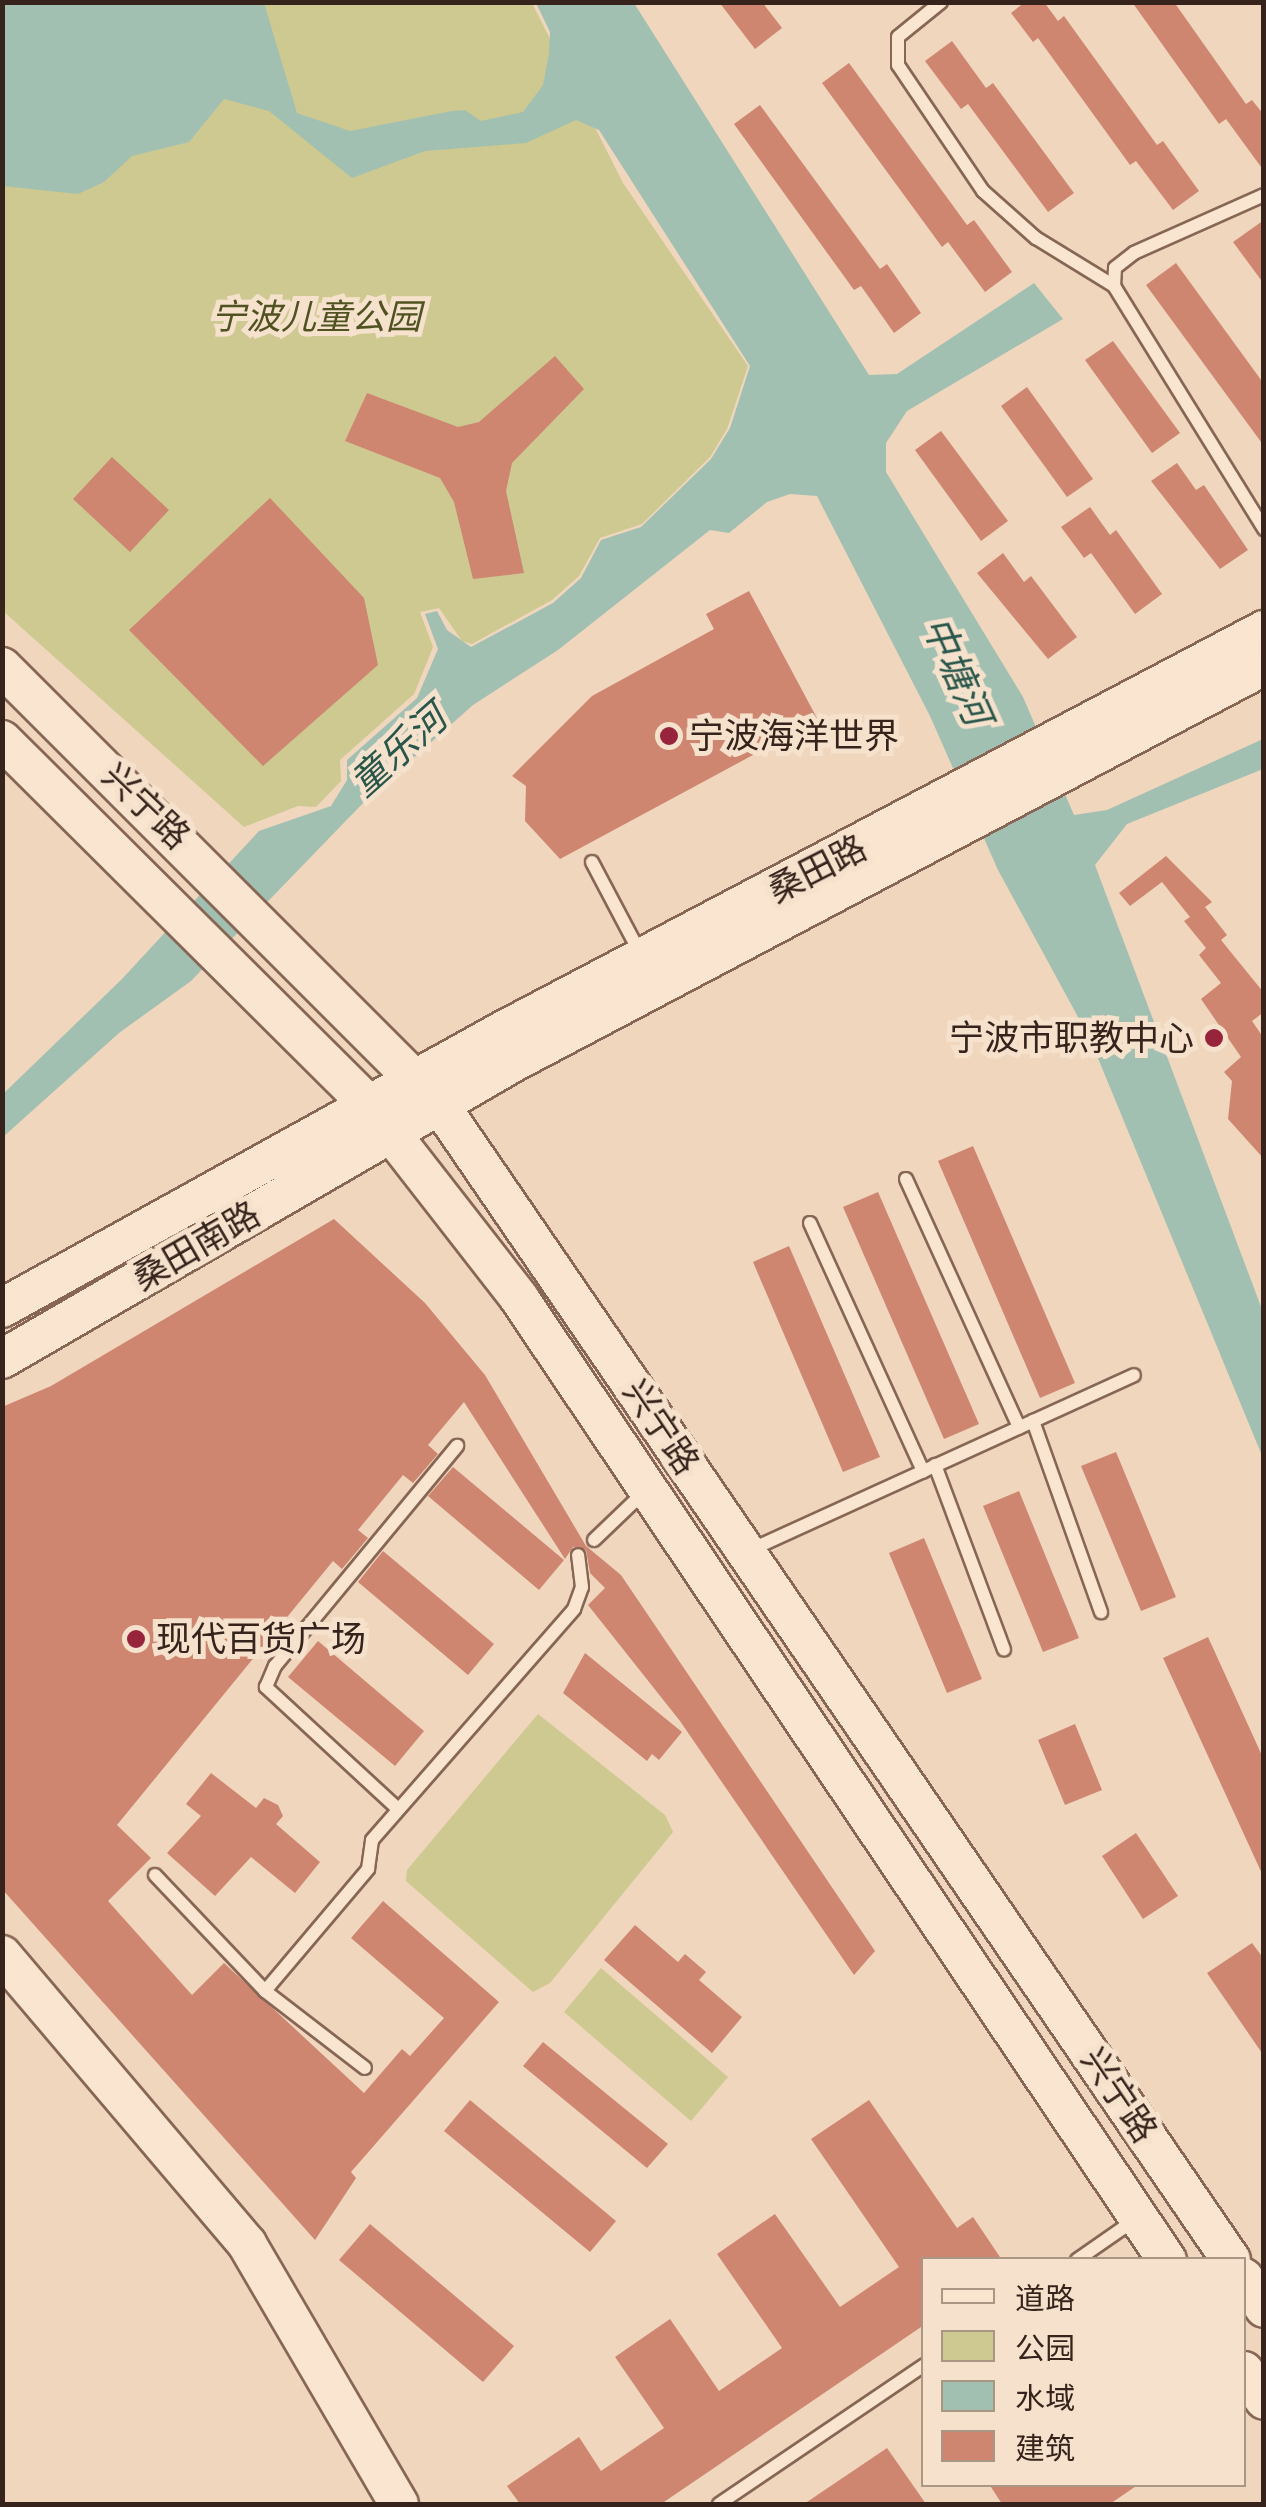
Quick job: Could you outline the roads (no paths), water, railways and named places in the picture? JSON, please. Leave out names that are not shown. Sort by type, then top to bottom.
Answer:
[{"type":"main road","name":"桑田路","points":[[379,1118],[1124,720],[1264,630]]},
{"type":"main road","name":"桑田路","points":[[1124,720],[1264,666]]},
{"type":"main road","name":"兴宁路","points":[[2,668],[197,856],[428,1091],[1229,2257]]},
{"type":"main road","name":"兴宁路","points":[[2,740],[232,964],[379,1118],[519,1298],[1165,2257]]},
{"type":"main road","name":"桑田路","points":[[428,1091],[644,959],[890,848]]},
{"type":"main road","name":"桑田南路","points":[[2,1308],[379,1118]]},
{"type":"main road","name":"桑田南路","points":[[2,1359],[379,1118]]},
{"type":"main road","points":[[2,1955],[247,2244],[400,2504]]},
{"type":"main road","points":[[1246,2281],[1264,2308]]},
{"type":"main road","points":[[1246,2374],[1264,2400]]},
{"type":"lane","points":[[941,2],[898,37],[898,65],[982,191],[1036,238],[1114,286],[1264,529]]},
{"type":"lane","points":[[1114,286],[1115,268],[1134,253],[1264,195]]},
{"type":"lane","points":[[592,862],[644,959]]},
{"type":"lane","points":[[906,1179],[1019,1427]]},
{"type":"lane","points":[[810,1224],[929,1468],[1004,1650]]},
{"type":"lane","points":[[746,1552],[1134,1375]]},
{"type":"lane","points":[[1033,1420],[1102,1612]]},
{"type":"lane","points":[[398,1809],[266,1687],[275,1666],[457,1446]]},
{"type":"lane","points":[[594,1540],[646,1490]]},
{"type":"lane","points":[[265,1991],[368,1869],[372,1840],[574,1608],[582,1588],[578,1555]]},
{"type":"lane","points":[[155,1876],[265,1991],[365,2068]]},
{"type":"lane","points":[[1081,2257],[1138,2218]]},
{"type":"lane","points":[[719,2504],[921,2366]]},
{"type":"water","points":[[3,3],[264,3],[297,113],[350,131],[452,111],[465,110],[481,121],[523,112],[543,85],[549,54],[550,32],[536,3],[634,3],[869,375],[897,374],[1034,283],[1063,319],[907,411],[886,443],[886,472],[1023,697],[1074,815],[1107,810],[1263,739],[1263,769],[1127,824],[1095,865],[1263,1312],[1263,1458],[1090,1039],[998,870],[930,716],[817,496],[790,494],[767,502],[729,533],[710,530],[558,650],[473,705],[366,800],[191,981],[119,1033],[3,1137],[3,1094],[122,979],[259,831],[331,806],[347,780],[347,760],[417,698],[438,649],[425,614],[437,611],[447,630],[471,647],[553,603],[581,578],[601,540],[641,527],[711,459],[730,428],[750,366],[599,130],[576,120],[526,143],[425,151],[352,178],[269,111],[224,99],[189,142],[132,156],[104,182],[78,194],[3,186]]},
{"type":"place","name":"宁波海洋世界","points":[[669,736]]},
{"type":"place","name":"宁波市职教中心","points":[[1214,1038]]},
{"type":"place","name":"现代百货广场","points":[[136,1639]]},
{"type":"park label","name":"宁波儿童公园","points":[[316,317]]},
{"type":"water label","name":"中塘河","points":[[956,671]]},
{"type":"water label","name":"童乐河","points":[[399,751]]}]
